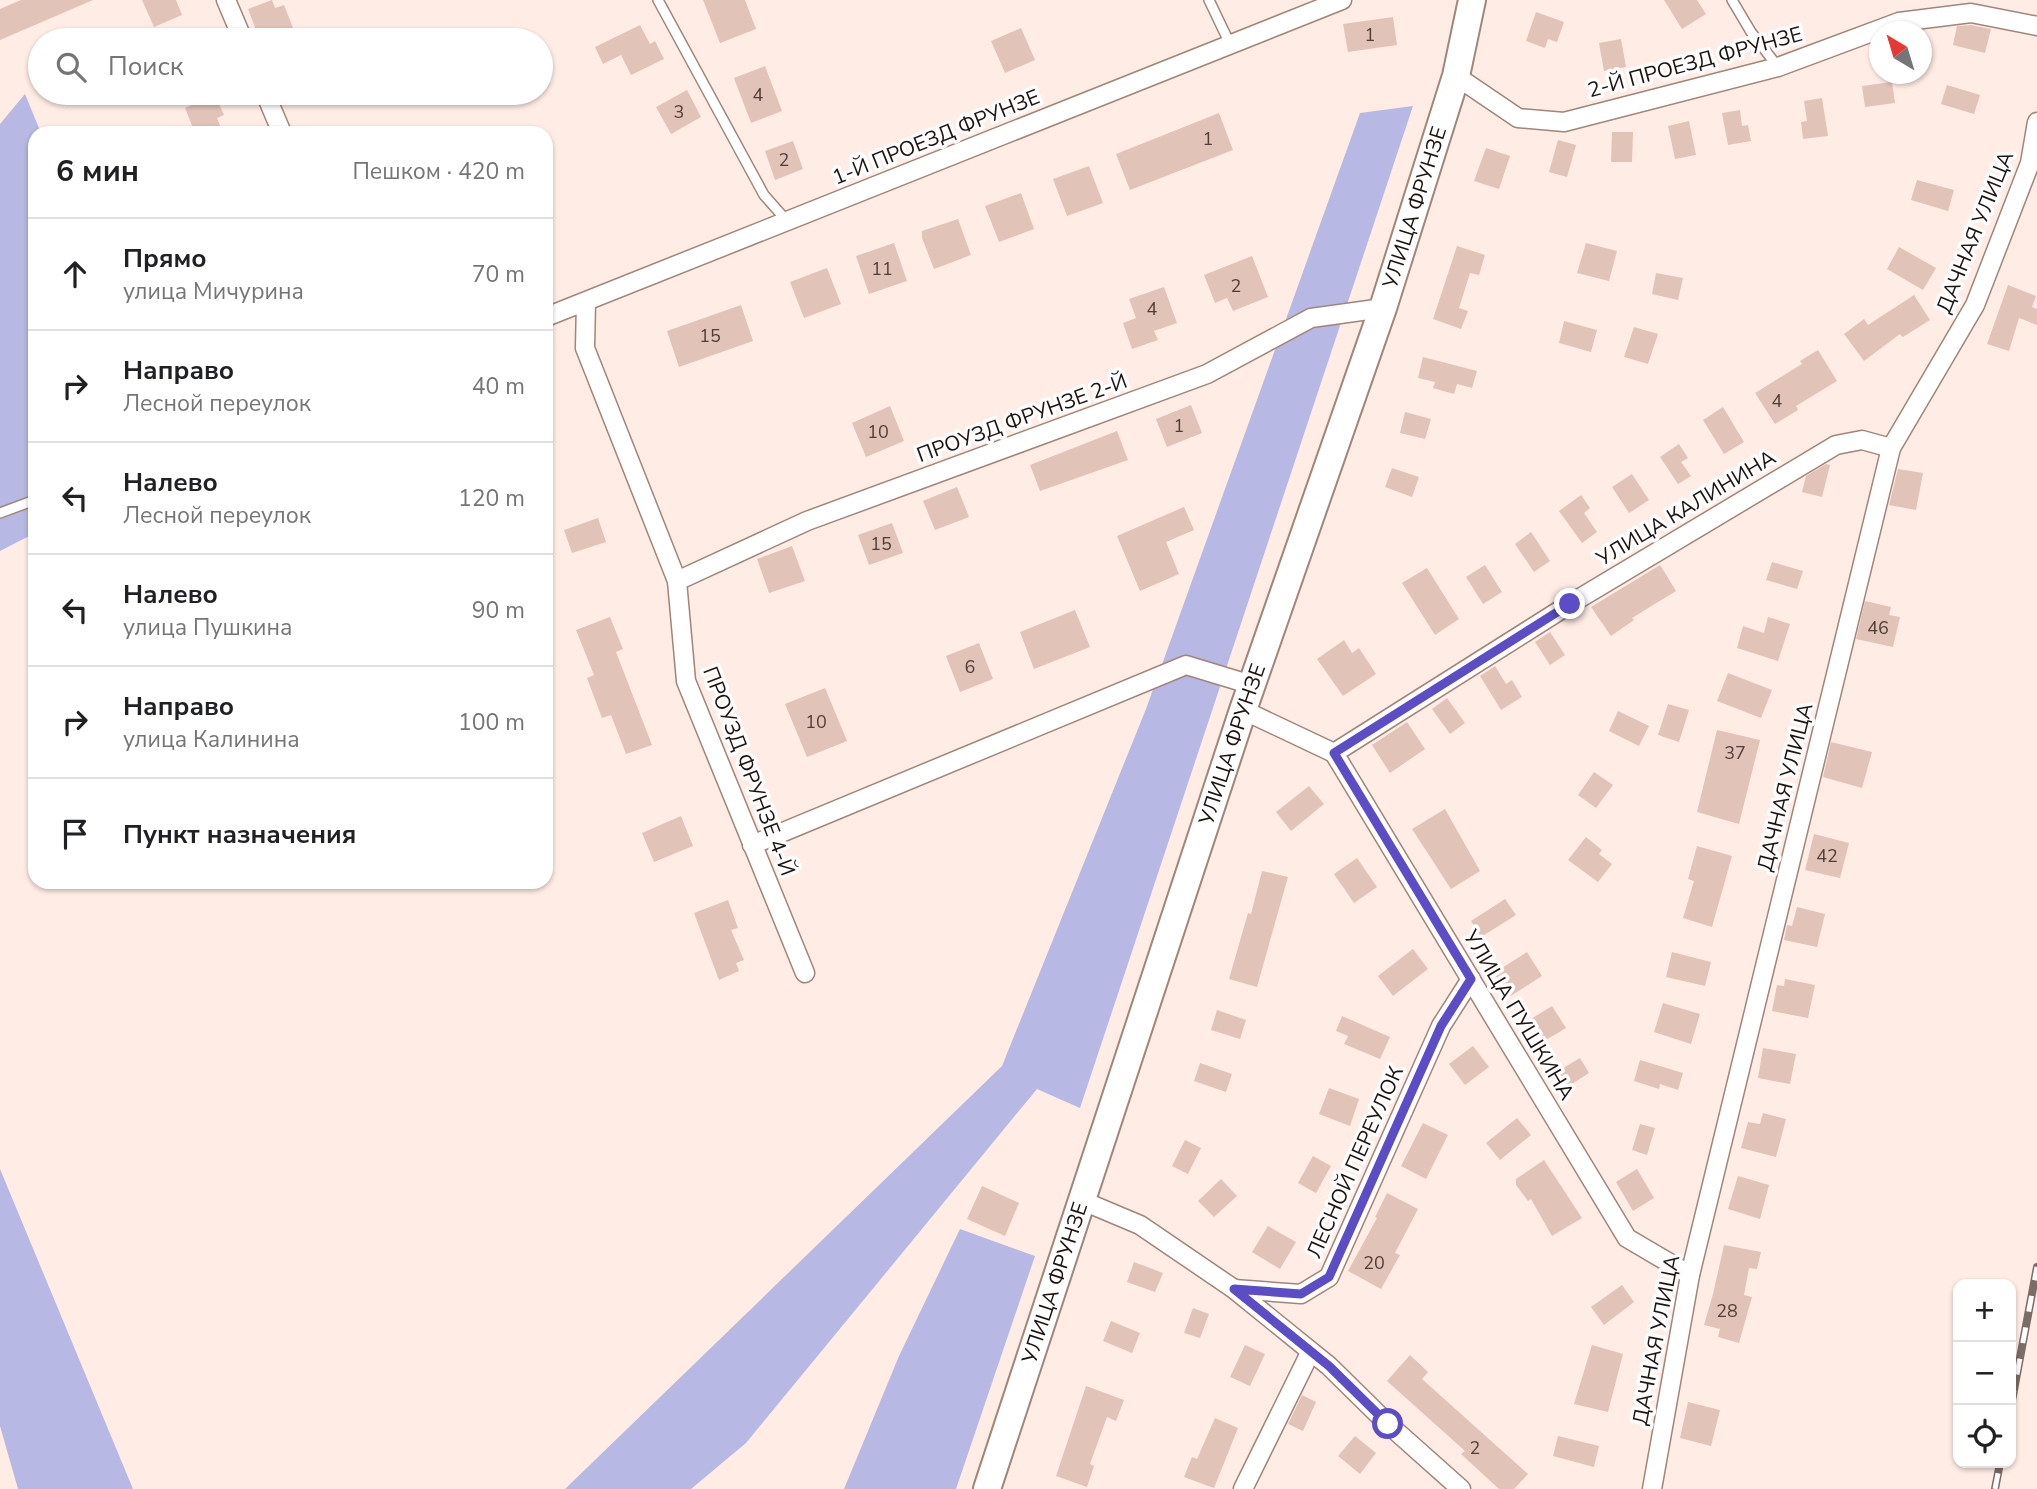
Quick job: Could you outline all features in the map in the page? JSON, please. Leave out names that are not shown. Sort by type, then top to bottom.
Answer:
[{"type":"street","points":[[226,0],[238,28]]},
{"type":"street","name":"1-Й ПРОЕЗД ФРУНЗЕ","points":[[553,314],[1342,0]]},
{"type":"street","name":"УЛИЦА ФРУНЗЕ","points":[[987,1489],[1243,710],[1383,308],[1456,76],[1472,0]]},
{"type":"street","name":"2-Й ПРОЕЗД ФРУНЗЕ","points":[[1456,76],[1518,118],[1564,122],[1778,67],[1899,22],[1971,13],[2037,26]]},
{"type":"street","points":[[270,105],[279,126]]},
{"type":"street","name":"ДАЧНАЯ УЛИЦА","points":[[1652,1489],[1690,1275],[1891,448],[1975,305],[2030,163],[2037,122]]},
{"type":"street","name":"ПРОУЗД ФРУНЗЕ 4-Й","points":[[586,302],[585,348],[677,581],[686,681],[805,973]]},
{"type":"street","name":"ПРОУЗД ФРУНЗЕ 2-Й","points":[[677,581],[807,521],[1207,374],[1311,318],[1383,308]]},
{"type":"street","name":"УЛИЦА КАЛИНИНА","points":[[1334,753],[1570,604],[1836,445],[1862,440],[1891,448]]},
{"type":"street","points":[[752,845],[1186,665],[1252,685]]},
{"type":"street","points":[[1243,710],[1334,753]]},
{"type":"street","name":"УЛИЦА ПУШКИНА","points":[[1334,753],[1627,1238],[1690,1275]]},
{"type":"street","name":"ЛЕСНОЙ ПЕРЕУЛОК","points":[[1234,1289],[1301,1294],[1329,1277],[1441,1026],[1471,979]]},
{"type":"street","points":[[1083,1201],[1140,1225],[1234,1289],[1329,1366],[1388,1424],[1461,1489]]},
{"type":"street","points":[[1243,1489],[1310,1353]]},
{"type":"lane","points":[[658,0],[764,195],[787,221]]},
{"type":"lane","points":[[1209,0],[1230,44]]},
{"type":"lane","points":[[1732,0],[1751,32],[1778,67]]},
{"type":"lane","points":[[0,513],[28,503]]},
{"type":"shaded area","points":[[25,94],[38,126],[28,126],[28,537],[0,551],[0,124]]},
{"type":"shaded area","points":[[1413,106],[1080,1108],[1037,1089],[746,1443],[691,1489],[565,1489],[1002,1066],[1146,709],[1360,113]]},
{"type":"shaded area","points":[[0,1169],[133,1489],[18,1489],[0,1426]]},
{"type":"shaded area","points":[[960,1229],[1035,1256],[956,1489],[844,1489],[899,1356]]},
{"type":"building","points":[[21,0],[93,0],[0,40],[0,9]]},
{"type":"building","points":[[142,0],[176,0],[182,15],[154,27]]},
{"type":"building","points":[[272,0],[275,8],[284,5],[293,28],[255,28],[248,9]]},
{"type":"building","points":[[703,0],[745,0],[756,29],[720,43]]},
{"type":"building","points":[[1664,0],[1697,0],[1706,14],[1682,29]]},
{"type":"building","points":[[1536,12],[1564,22],[1557,42],[1548,39],[1545,48],[1526,41]]},
{"type":"building","points":[[1393,17],[1397,45],[1348,52],[1343,24]]},
{"type":"building","points":[[640,25],[650,44],[655,41],[664,59],[631,75],[621,55],[603,64],[595,47]]},
{"type":"building","points":[[1971,25],[1991,29],[1985,53],[1953,45],[1957,26]]},
{"type":"building","points":[[1021,28],[1035,60],[1005,73],[991,41]]},
{"type":"building","points":[[1621,39],[1626,67],[1604,71],[1599,43]]},
{"type":"building","points":[[765,66],[782,111],[751,123],[734,78]]},
{"type":"building","points":[[1892,84],[1895,103],[1865,107],[1862,86]]},
{"type":"building","points":[[1947,85],[1980,95],[1974,114],[1941,104]]},
{"type":"building","points":[[687,90],[701,117],[671,134],[656,107]]},
{"type":"building","points":[[1822,98],[1828,136],[1803,139],[1801,122],[1807,121],[1804,101]]},
{"type":"building","points":[[192,105],[220,105],[224,115],[217,118],[220,126],[192,126],[185,108]]},
{"type":"building","points":[[1740,110],[1742,126],[1748,125],[1751,141],[1728,145],[1722,113]]},
{"type":"building","points":[[1219,113],[1233,150],[1130,190],[1116,154]]},
{"type":"building","points":[[1689,121],[1696,155],[1675,159],[1668,126]]},
{"type":"building","points":[[1612,132],[1633,132],[1632,162],[1611,162]]},
{"type":"building","points":[[1558,140],[1576,145],[1567,177],[1549,172]]},
{"type":"building","points":[[793,141],[803,169],[775,180],[765,151]]},
{"type":"building","points":[[1486,148],[1510,156],[1499,189],[1474,181]]},
{"type":"building","points":[[1089,166],[1103,203],[1067,216],[1053,179]]},
{"type":"building","points":[[1917,180],[1954,190],[1948,211],[1911,200]]},
{"type":"building","points":[[1021,193],[1034,229],[999,242],[985,206]]},
{"type":"building","points":[[958,219],[971,255],[934,269],[922,238],[922,231]]},
{"type":"building","points":[[894,243],[907,281],[869,294],[856,256]]},
{"type":"building","points":[[1586,243],[1617,251],[1609,281],[1577,273]]},
{"type":"building","points":[[1457,246],[1485,255],[1479,275],[1470,273],[1459,308],[1468,311],[1461,329],[1433,319]]},
{"type":"building","points":[[1899,247],[1936,268],[1923,290],[1887,269]]},
{"type":"building","points":[[1252,256],[1268,297],[1233,311],[1227,298],[1215,303],[1204,275]]},
{"type":"building","points":[[827,268],[841,304],[804,318],[790,282]]},
{"type":"building","points":[[1656,273],[1683,278],[1678,300],[1652,294]]},
{"type":"building","points":[[2008,285],[2036,296],[2032,307],[2037,309],[2037,325],[2019,318],[2009,351],[1987,344]]},
{"type":"building","points":[[1164,287],[1177,323],[1154,331],[1158,340],[1132,349],[1123,323],[1136,318],[1129,299]]},
{"type":"building","points":[[1914,295],[1930,320],[1903,337],[1900,334],[1864,361],[1844,334],[1864,319],[1868,325]]},
{"type":"building","points":[[741,305],[753,341],[679,367],[667,331]]},
{"type":"building","points":[[1564,321],[1597,330],[1591,352],[1559,343]]},
{"type":"building","points":[[1634,327],[1658,334],[1648,364],[1624,357]]},
{"type":"building","points":[[1818,350],[1837,381],[1796,406],[1798,410],[1775,424],[1755,393],[1802,364],[1800,361]]},
{"type":"building","points":[[1423,357],[1477,371],[1472,388],[1457,384],[1454,394],[1433,388],[1435,382],[1418,378]]},
{"type":"building","points":[[1191,405],[1202,433],[1167,447],[1156,419]]},
{"type":"building","points":[[890,406],[904,441],[866,457],[852,423]]},
{"type":"building","points":[[1723,407],[1744,442],[1724,454],[1703,420]]},
{"type":"building","points":[[1405,412],[1431,419],[1425,439],[1400,433]]},
{"type":"building","points":[[1117,431],[1128,460],[1040,491],[1030,465]]},
{"type":"building","points":[[1679,444],[1688,458],[1681,462],[1691,476],[1678,484],[1660,457]]},
{"type":"building","points":[[1826,464],[1830,465],[1822,497],[1802,492],[1806,476]]},
{"type":"building","points":[[1392,468],[1419,477],[1412,497],[1385,487]]},
{"type":"building","points":[[1898,469],[1923,473],[1916,510],[1889,505]]},
{"type":"building","points":[[1632,474],[1649,500],[1629,513],[1612,487]]},
{"type":"building","points":[[957,487],[969,517],[935,530],[923,501]]},
{"type":"building","points":[[1581,495],[1590,508],[1584,513],[1597,532],[1582,543],[1559,511]]},
{"type":"building","points":[[1184,507],[1194,530],[1166,542],[1179,574],[1140,591],[1117,536]]},
{"type":"building","points":[[598,518],[606,542],[572,553],[564,530]]},
{"type":"building","points":[[892,523],[903,553],[869,565],[858,535]]},
{"type":"building","points":[[1531,532],[1550,561],[1534,572],[1515,544]]},
{"type":"building","points":[[792,546],[805,581],[769,593],[757,559]]},
{"type":"building","points":[[1772,562],[1803,571],[1797,589],[1766,580]]},
{"type":"building","points":[[1485,565],[1502,592],[1483,604],[1466,577]]},
{"type":"building","points":[[1660,565],[1676,591],[1632,618],[1634,620],[1611,636],[1591,607]]},
{"type":"building","points":[[1427,568],[1459,619],[1435,635],[1402,583]]},
{"type":"building","points":[[1865,601],[1891,607],[1889,615],[1900,617],[1893,647],[1856,639]]},
{"type":"building","points":[[1075,610],[1090,647],[1034,669],[1020,632]]},
{"type":"building","points":[[610,617],[623,649],[616,652],[652,745],[626,754],[611,715],[602,718],[587,678],[594,675],[576,630]]},
{"type":"building","points":[[1768,617],[1790,624],[1778,661],[1737,648],[1743,626],[1764,633]]},
{"type":"building","points":[[1550,632],[1565,655],[1550,665],[1535,642]]},
{"type":"building","points":[[1344,640],[1352,653],[1359,648],[1376,674],[1343,696],[1317,659]]},
{"type":"building","points":[[979,643],[993,679],[960,692],[946,656]]},
{"type":"building","points":[[1495,666],[1506,684],[1512,680],[1522,697],[1501,710],[1480,676]]},
{"type":"building","points":[[1728,673],[1772,690],[1761,718],[1717,701]]},
{"type":"building","points":[[825,688],[847,741],[807,757],[785,704]]},
{"type":"building","points":[[1447,698],[1465,723],[1450,734],[1432,709]]},
{"type":"building","points":[[1668,704],[1689,710],[1679,742],[1658,735]]},
{"type":"building","points":[[1618,711],[1649,726],[1639,746],[1609,731]]},
{"type":"building","points":[[1407,722],[1425,749],[1390,773],[1372,745]]},
{"type":"building","points":[[1717,730],[1760,740],[1739,824],[1697,812]]},
{"type":"building","points":[[1831,742],[1872,752],[1862,788],[1823,777]]},
{"type":"building","points":[[1594,772],[1613,785],[1596,808],[1578,795]]},
{"type":"building","points":[[1309,786],[1324,804],[1291,831],[1276,812]]},
{"type":"building","points":[[1445,809],[1480,871],[1451,889],[1412,829]]},
{"type":"building","points":[[681,816],[693,846],[654,862],[642,833]]},
{"type":"building","points":[[1814,834],[1849,843],[1840,878],[1805,870]]},
{"type":"building","points":[[1586,837],[1602,850],[1599,854],[1612,864],[1598,882],[1568,860]]},
{"type":"building","points":[[1697,846],[1732,856],[1712,927],[1683,918],[1694,881],[1688,879]]},
{"type":"building","points":[[1357,858],[1377,887],[1354,903],[1334,874]]},
{"type":"building","points":[[1262,871],[1288,877],[1257,987],[1229,979]]},
{"type":"building","points":[[1505,899],[1516,915],[1481,937],[1471,921]]},
{"type":"building","points":[[728,900],[738,928],[731,930],[744,960],[736,963],[739,971],[719,980],[694,913]]},
{"type":"building","points":[[1797,907],[1825,914],[1817,947],[1784,940],[1787,925],[1792,926]]},
{"type":"building","points":[[1413,949],[1428,969],[1393,996],[1378,976]]},
{"type":"building","points":[[1527,952],[1542,976],[1509,997],[1494,973]]},
{"type":"building","points":[[1672,952],[1711,962],[1705,986],[1666,977]]},
{"type":"building","points":[[1785,979],[1815,985],[1808,1018],[1772,1011],[1777,985],[1784,986]]},
{"type":"building","points":[[1663,1003],[1700,1014],[1691,1044],[1654,1032]]},
{"type":"building","points":[[1552,1006],[1566,1028],[1539,1044],[1526,1022]]},
{"type":"building","points":[[1217,1010],[1246,1020],[1240,1039],[1211,1030]]},
{"type":"building","points":[[1342,1016],[1390,1037],[1380,1059],[1344,1044],[1348,1036],[1336,1031]]},
{"type":"building","points":[[1473,1046],[1489,1067],[1465,1085],[1449,1064]]},
{"type":"building","points":[[1763,1048],[1796,1054],[1790,1084],[1758,1078]]},
{"type":"building","points":[[1580,1058],[1589,1073],[1564,1089],[1555,1073]]},
{"type":"building","points":[[1640,1060],[1683,1073],[1678,1090],[1660,1084],[1659,1089],[1634,1081]]},
{"type":"building","points":[[1200,1063],[1232,1074],[1226,1092],[1194,1081]]},
{"type":"building","points":[[1329,1088],[1359,1099],[1350,1126],[1319,1114]]},
{"type":"building","points":[[1763,1113],[1786,1119],[1776,1157],[1741,1148],[1748,1122],[1760,1124]]},
{"type":"building","points":[[1517,1118],[1531,1135],[1500,1160],[1486,1143]]},
{"type":"building","points":[[1423,1123],[1448,1135],[1426,1179],[1401,1166]]},
{"type":"building","points":[[1640,1124],[1655,1128],[1647,1155],[1632,1150]]},
{"type":"building","points":[[1185,1140],[1201,1148],[1188,1174],[1172,1166]]},
{"type":"building","points":[[1313,1156],[1331,1166],[1316,1193],[1298,1183]]},
{"type":"building","points":[[1544,1160],[1582,1218],[1552,1236],[1531,1199],[1528,1201],[1516,1185],[1516,1179]]},
{"type":"building","points":[[1637,1169],[1654,1198],[1633,1211],[1616,1182]]},
{"type":"building","points":[[1738,1176],[1769,1185],[1760,1219],[1728,1209]]},
{"type":"building","points":[[1221,1179],[1237,1196],[1214,1217],[1198,1201]]},
{"type":"building","points":[[982,1186],[1019,1203],[1005,1236],[967,1219]]},
{"type":"building","points":[[1387,1193],[1418,1209],[1395,1253],[1400,1255],[1381,1289],[1348,1271],[1377,1218],[1375,1217]]},
{"type":"building","points":[[1268,1226],[1296,1242],[1280,1269],[1252,1252]]},
{"type":"building","points":[[1724,1245],[1761,1252],[1757,1269],[1749,1268],[1744,1295],[1752,1297],[1739,1343],[1718,1337],[1720,1329],[1704,1325]]},
{"type":"building","points":[[1134,1262],[1163,1273],[1155,1292],[1127,1282]]},
{"type":"building","points":[[1622,1285],[1634,1302],[1604,1325],[1591,1307]]},
{"type":"building","points":[[1193,1308],[1209,1314],[1200,1338],[1184,1333]]},
{"type":"building","points":[[1111,1321],[1140,1333],[1132,1353],[1103,1341]]},
{"type":"building","points":[[1245,1345],[1265,1354],[1250,1386],[1230,1377]]},
{"type":"building","points":[[1592,1345],[1623,1354],[1608,1412],[1574,1404]]},
{"type":"building","points":[[1410,1355],[1428,1372],[1422,1379],[1528,1474],[1514,1489],[1499,1489],[1461,1454],[1465,1451],[1387,1381]]},
{"type":"building","points":[[1086,1386],[1124,1400],[1116,1421],[1107,1417],[1090,1464],[1094,1466],[1087,1487],[1056,1476]]},
{"type":"building","points":[[1302,1395],[1316,1402],[1303,1431],[1288,1424]]},
{"type":"building","points":[[1688,1402],[1720,1410],[1711,1446],[1680,1438]]},
{"type":"building","points":[[1215,1418],[1238,1428],[1214,1488],[1184,1477],[1192,1457],[1197,1459]]},
{"type":"building","points":[[1355,1436],[1376,1453],[1360,1474],[1338,1456]]},
{"type":"building","points":[[1558,1436],[1599,1446],[1594,1467],[1553,1456]]},
{"type":"railway","points":[[2011,1405],[2037,1267]]},
{"type":"railway","points":[[1995,1489],[1999,1468]]},
{"type":"route","points":[[1388,1424],[1329,1366],[1234,1289],[1301,1294],[1329,1277],[1441,1026],[1471,979],[1334,753],[1570,604]]}]
